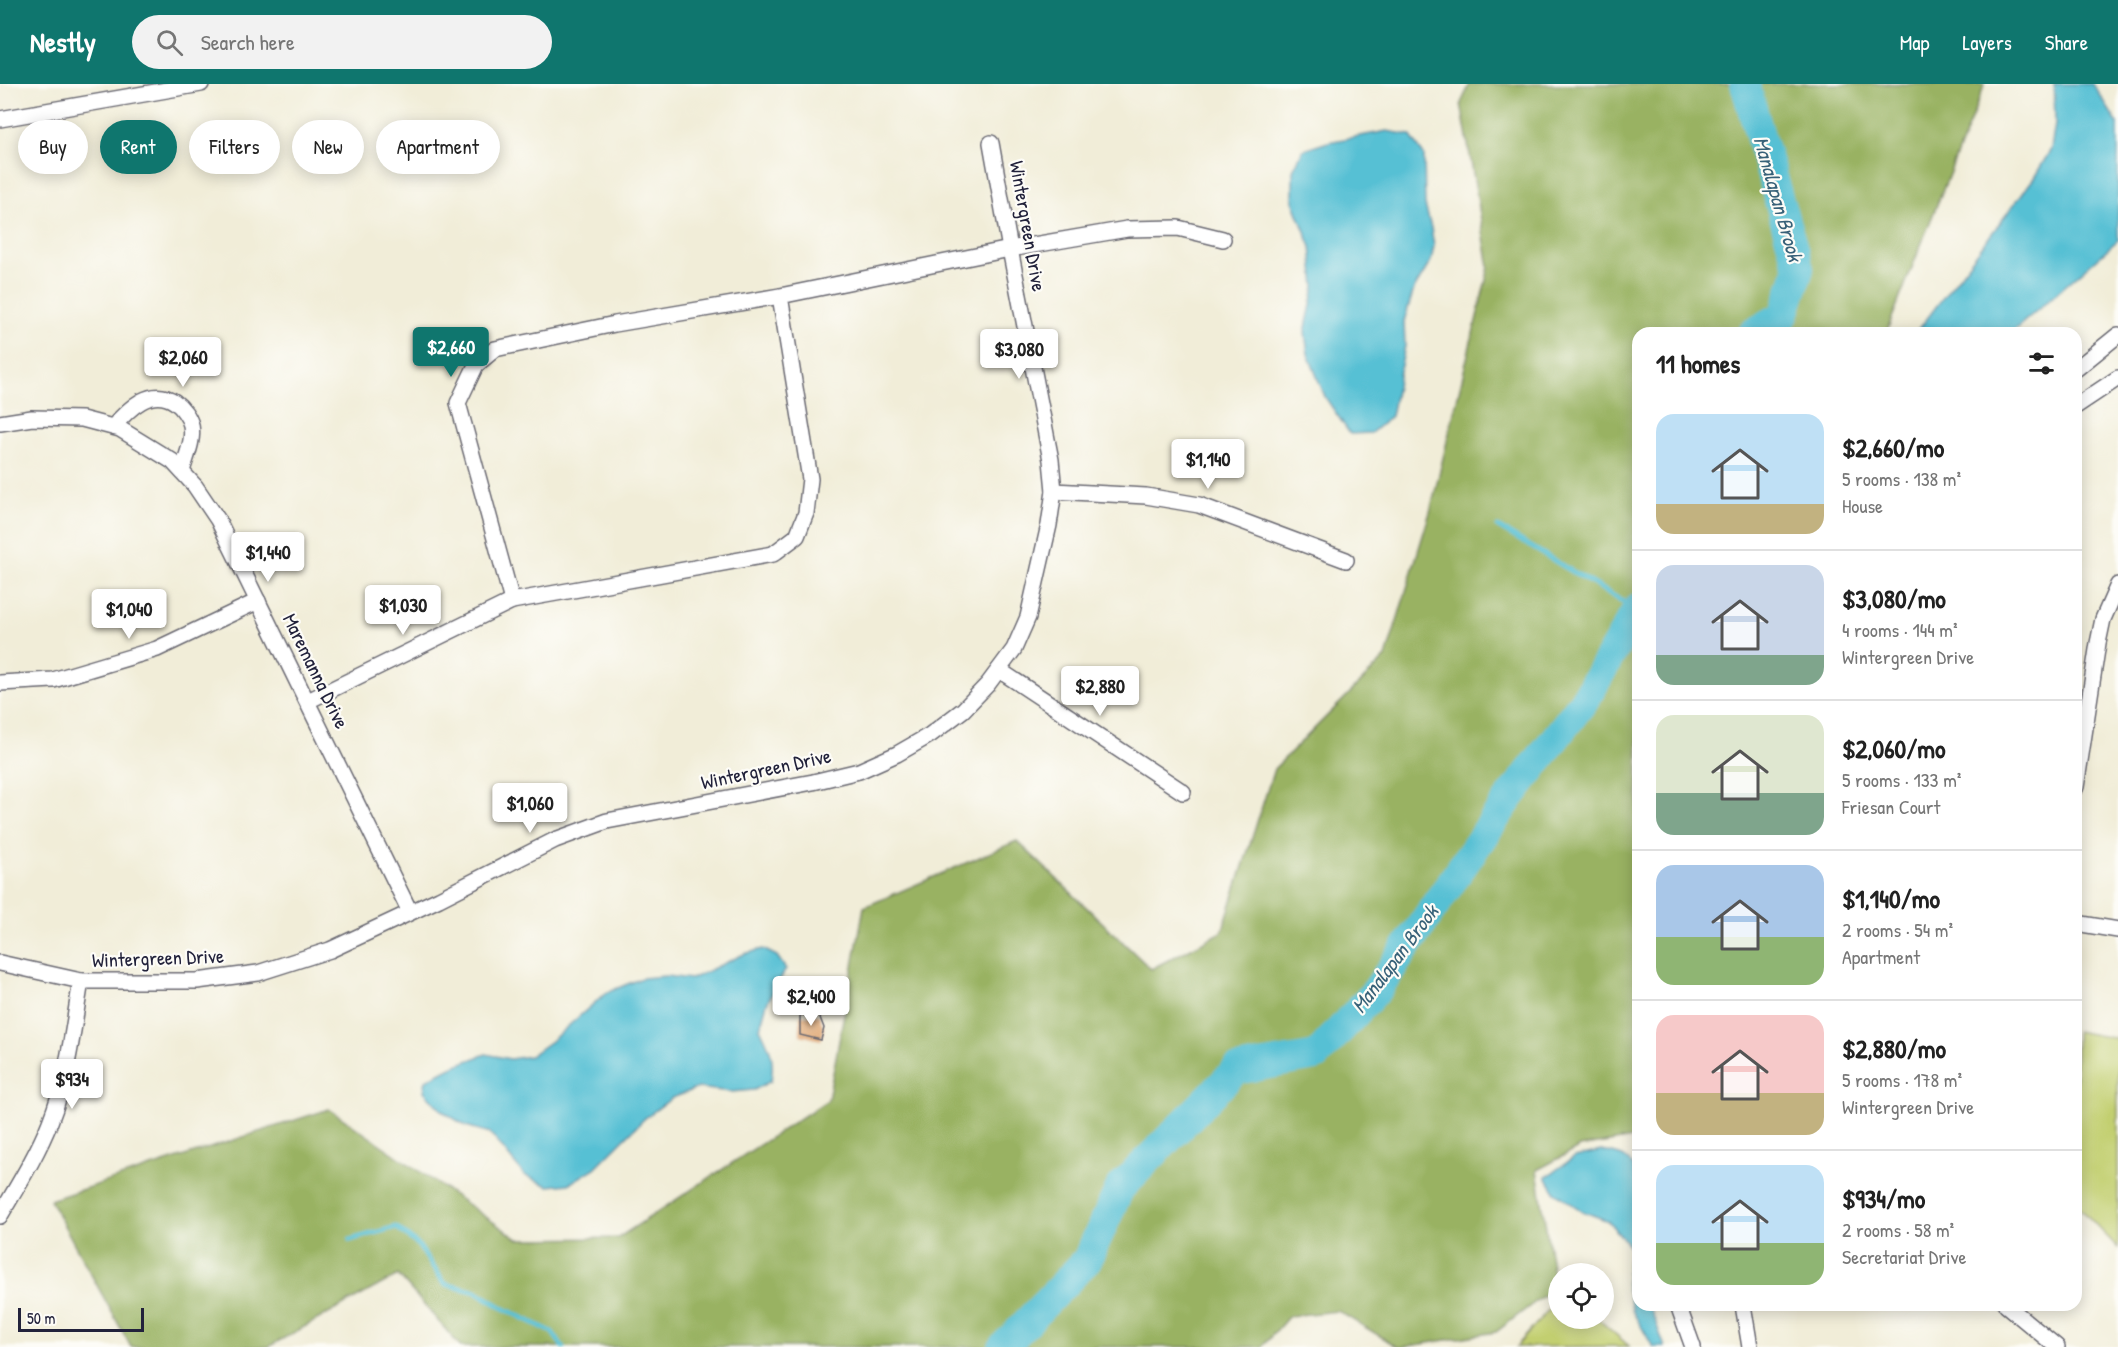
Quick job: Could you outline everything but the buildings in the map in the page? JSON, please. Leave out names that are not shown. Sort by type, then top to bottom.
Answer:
[{"type":"street","points":[[0,119],[201,84]]},
{"type":"street","name":"Wintergreen Drive","points":[[0,963],[81,981],[197,981],[258,973],[330,950],[555,840],[607,821],[813,782],[859,771],[897,754],[930,735],[963,710],[988,684],[1014,649],[1028,617],[1049,525],[1054,491],[1051,460],[991,143]]},
{"type":"street","points":[[512,601],[458,403],[476,364],[495,349],[615,324],[780,296],[1010,249],[1127,229],[1178,228],[1223,239]]},
{"type":"street","points":[[308,701],[512,601],[773,554],[797,536],[806,513],[810,479],[780,296]]},
{"type":"street","points":[[2082,364],[2118,335]]},
{"type":"street","points":[[2082,402],[2118,378]]},
{"type":"street","points":[[113,427],[138,403],[152,396],[166,396],[181,406],[190,424],[191,440],[182,471]]},
{"type":"street","name":"Maremanna Drive","points":[[0,423],[32,418],[82,419],[120,429],[172,461],[195,486],[218,520],[410,912]]},
{"type":"street","points":[[1054,491],[1146,496],[1199,505],[1346,560]]},
{"type":"street","points":[[2082,748],[2103,619],[2118,585]]},
{"type":"street","points":[[0,683],[53,680],[157,649],[258,601]]},
{"type":"street","points":[[999,670],[1183,792]]},
{"type":"street","points":[[2082,924],[2118,930]]},
{"type":"street","points":[[0,1216],[31,1163],[50,1121],[61,1089],[81,981]]},
{"type":"street","points":[[1680,1311],[1693,1347]]},
{"type":"street","points":[[1744,1311],[1750,1347]]},
{"type":"street","points":[[2013,1311],[2057,1347]]},
{"type":"green space","points":[[1470,84],[1985,84],[1888,327],[1632,327],[1632,1138],[1580,1147],[1537,1170],[1551,1263],[1548,1263],[1548,1292],[1496,1332],[1403,1347],[1398,1347],[1338,1311],[1289,1316],[1262,1347],[461,1347],[398,1275],[268,1347],[131,1347],[50,1200],[329,1109],[518,1239],[618,1238],[828,1100],[864,907],[1017,841],[1151,969],[1222,932],[1274,769],[1386,657],[1430,512],[1489,267],[1461,103]]},
{"type":"green space","points":[[2082,1032],[2118,1039],[2118,1248],[2082,1210]]},
{"type":"green space","points":[[1548,1310],[1548,1329],[1609,1329],[1629,1346],[1516,1347]]},
{"type":"water","points":[[2054,84],[2093,84],[2118,124],[2118,240],[2018,327],[1921,327],[2034,178],[2051,149],[2055,124]]},
{"type":"water","points":[[1387,131],[1410,135],[1424,155],[1425,205],[1434,246],[1431,261],[1414,289],[1404,321],[1405,346],[1391,416],[1371,433],[1350,434],[1325,397],[1308,354],[1305,332],[1315,287],[1311,247],[1293,201],[1293,170],[1303,150],[1328,142]]},
{"type":"water","points":[[763,949],[777,956],[786,969],[767,1003],[760,1028],[771,1053],[771,1081],[754,1090],[731,1092],[698,1088],[672,1098],[645,1118],[595,1168],[569,1184],[548,1186],[524,1175],[490,1133],[466,1126],[442,1111],[424,1091],[426,1080],[451,1067],[486,1054],[510,1059],[530,1056],[551,1041],[606,993],[642,978],[666,976],[691,979],[744,954]]},
{"type":"water","points":[[1601,1151],[1614,1153],[1624,1157],[1632,1166],[1632,1308],[1626,1285],[1630,1247],[1608,1221],[1582,1211],[1555,1192],[1546,1177],[1575,1157]]},
{"type":"water","points":[[1651,1311],[1665,1347],[1653,1347],[1633,1312]]},
{"type":"waterway","name":"Manalapan Brook","points":[[1745,84],[1799,269],[1784,315],[1763,327]]},
{"type":"waterway","points":[[1498,527],[1632,607]]},
{"type":"waterway","name":"Manalapan Brook","points":[[1003,1347],[1087,1260],[1120,1188],[1236,1070],[1316,1056],[1376,991],[1508,800],[1586,698],[1632,618]]},
{"type":"waterway","points":[[350,1240],[396,1227],[418,1245],[445,1284],[477,1292],[505,1309],[552,1332],[563,1347]]}]
